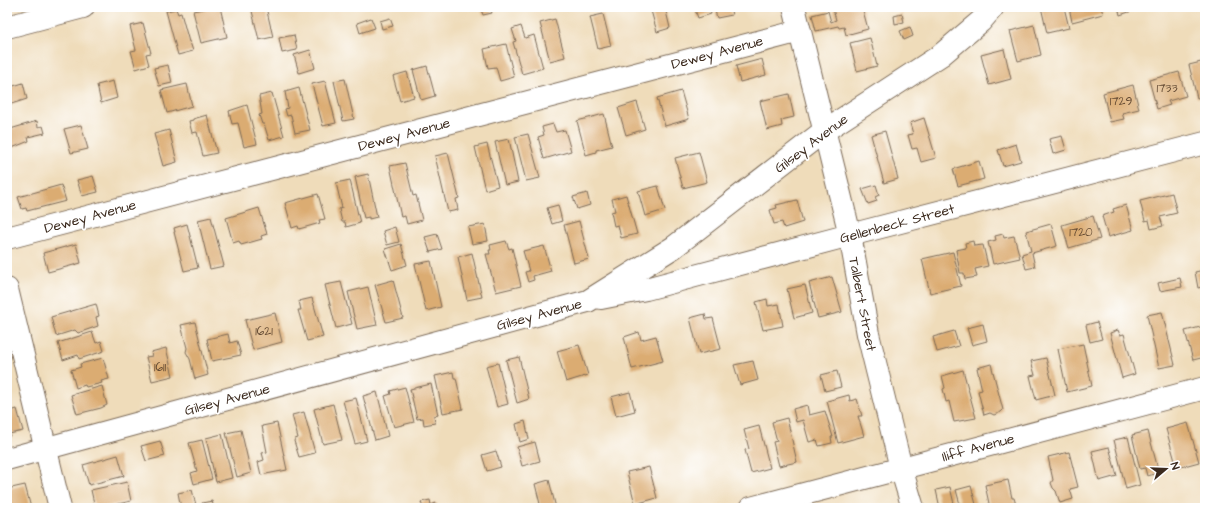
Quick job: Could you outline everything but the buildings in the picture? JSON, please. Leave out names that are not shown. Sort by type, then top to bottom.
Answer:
[{"type":"street","points":[[7,27],[83,7]]},
{"type":"street","name":"Talbert Street","points":[[794,7],[850,235],[868,334],[901,468],[913,508]]},
{"type":"street","name":"Gilsey Avenue","points":[[7,459],[588,301],[674,247],[824,131],[942,55],[981,21],[993,7]]},
{"type":"street","name":"Dewey Avenue","points":[[7,238],[800,31]]},
{"type":"street","name":"Gellenbeck Street","points":[[588,301],[646,289],[1205,143]]},
{"type":"street","points":[[7,289],[60,508]]},
{"type":"street","name":"Iliff Avenue","points":[[751,508],[1205,388]]}]
